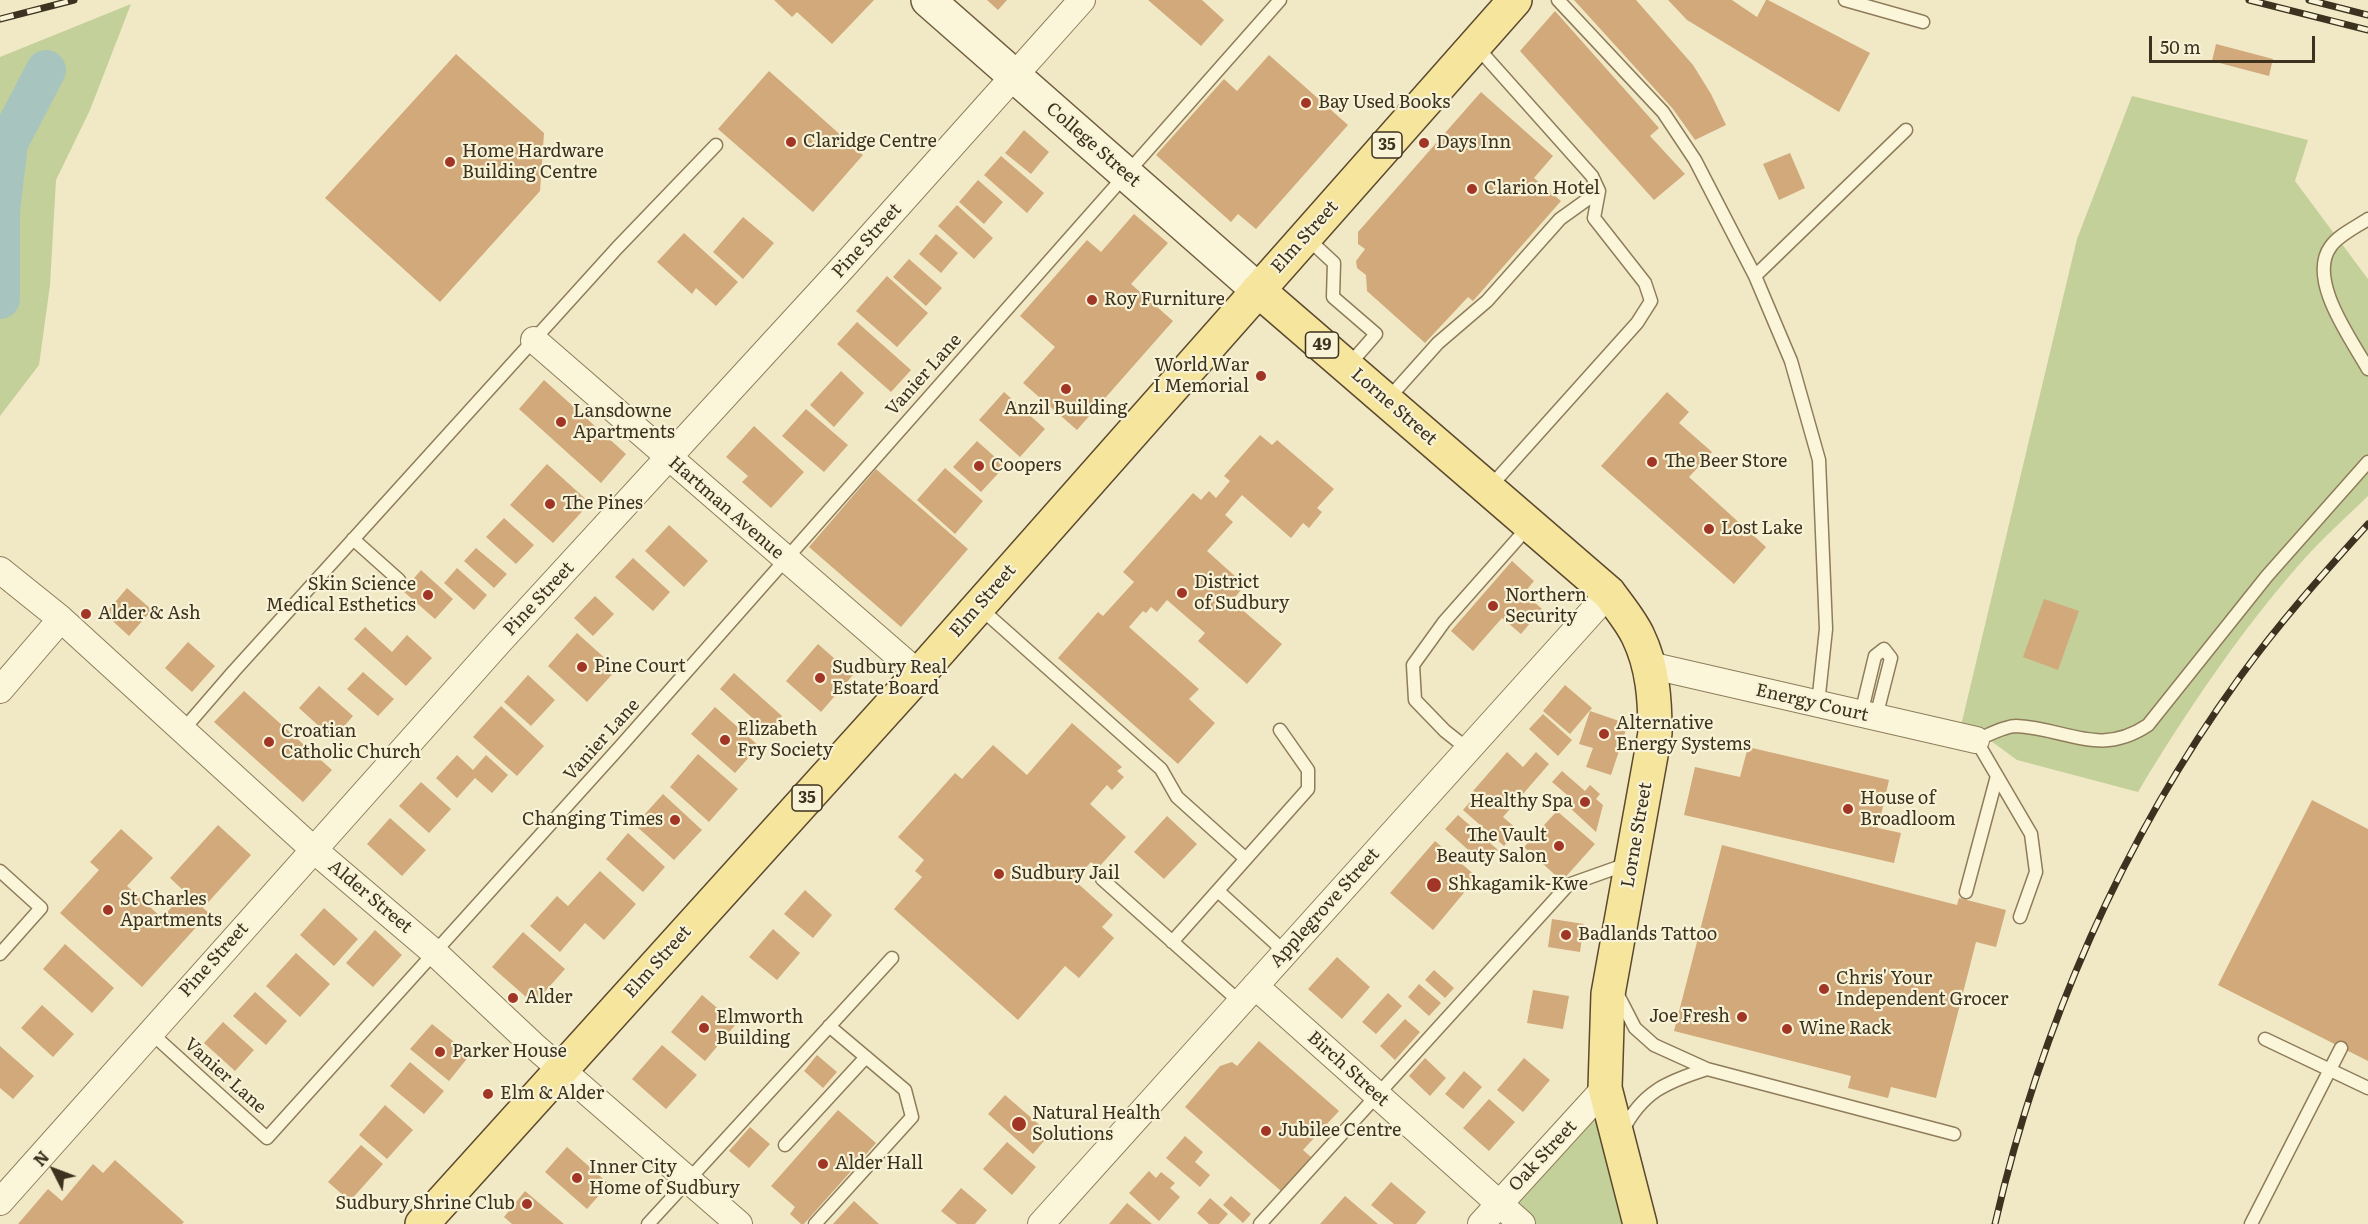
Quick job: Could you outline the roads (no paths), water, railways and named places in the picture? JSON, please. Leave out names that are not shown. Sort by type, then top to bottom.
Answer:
[{"type":"main road","name":"Elm Street","points":[[422,1224],[919,674],[1515,0]]},
{"type":"main road","name":"Lorne Street","points":[[1258,290],[1609,593],[1638,635],[1649,665],[1655,698],[1655,733],[1608,994],[1605,1088],[1640,1224]]},
{"type":"street","name":"College Street","points":[[928,0],[1258,290]]},
{"type":"street","name":"Pine Street","points":[[0,1202],[492,649],[1016,77],[1082,0]]},
{"type":"street","name":"Hartman Avenue","points":[[534,340],[919,674]]},
{"type":"street","name":"Alder Street","points":[[0,570],[61,619],[314,850],[435,953],[533,1045],[739,1224]]},
{"type":"street","name":"Applegrove Street","points":[[1041,1224],[1609,593]]},
{"type":"street","points":[[0,690],[61,619]]},
{"type":"street","name":"Energy Court","points":[[1649,665],[1976,740]]},
{"type":"street","name":"Birch Street","points":[[1248,994],[1378,1096],[1522,1224]]},
{"type":"street","name":"Oak Street","points":[[1481,1224],[1605,1088]]},
{"type":"lane","name":"Vanier Lane","points":[[150,1032],[267,1138],[786,559],[1280,0]]},
{"type":"lane","points":[[1558,0],[1663,112],[1695,160],[1755,276],[1791,361],[1819,460],[1826,629],[1818,704]]},
{"type":"lane","points":[[1845,0],[1923,22]]},
{"type":"lane","points":[[1475,45],[1592,176],[1599,191],[1594,218],[1645,283],[1651,301],[1637,323],[1488,488]]},
{"type":"lane","points":[[1755,276],[1906,129]]},
{"type":"lane","points":[[183,730],[617,248],[716,145]]},
{"type":"lane","points":[[1386,401],[1438,343],[1487,302],[1560,219],[1599,191]]},
{"type":"lane","points":[[2368,219],[2331,246],[2324,266],[2325,285],[2331,305],[2368,369]]},
{"type":"lane","points":[[1306,236],[1334,263],[1333,297],[1376,334],[1347,367]]},
{"type":"lane","points":[[2020,917],[2036,873],[2031,834],[1976,740],[2014,726],[2087,739],[2119,739],[2134,734],[2148,725],[2267,576],[2368,462]]},
{"type":"lane","points":[[1469,750],[1445,731],[1415,700],[1413,665],[1444,622],[1530,525]]},
{"type":"lane","points":[[353,539],[399,580]]},
{"type":"lane","points":[[978,607],[1161,769],[1177,797],[1246,859]]},
{"type":"lane","points":[[1172,942],[1308,789],[1308,770],[1280,730]]},
{"type":"lane","points":[[1966,892],[1997,776]]},
{"type":"lane","points":[[1260,1224],[1568,885],[1632,863]]},
{"type":"lane","points":[[0,871],[41,908],[0,954]]},
{"type":"lane","points":[[1102,879],[1172,942],[1248,994]]},
{"type":"lane","points":[[1218,891],[1285,952]]},
{"type":"lane","points":[[648,1224],[892,958]]},
{"type":"lane","points":[[1611,978],[1621,1004],[1635,1028],[1654,1045],[1707,1069],[1954,1134]]},
{"type":"lane","points":[[815,1224],[912,1117],[905,1090],[829,1026]]},
{"type":"lane","points":[[2265,1040],[2368,1088]]},
{"type":"lane","points":[[2251,1224],[2341,1048]]},
{"type":"lane","points":[[785,1145],[866,1057]]},
{"type":"lane","points":[[1618,1140],[1628,1119],[1660,1086],[1707,1069]]},
{"type":"waterway","points":[[0,299],[0,211],[8,143],[46,70]]},
{"type":"railway","points":[[0,19],[74,0]]},
{"type":"railway","points":[[2249,0],[2368,30]]},
{"type":"railway","points":[[2309,0],[2368,15]]},
{"type":"railway","points":[[1995,1224],[2014,1151],[2061,1008],[2122,870],[2197,739],[2240,677],[2286,618],[2368,524]]},
{"type":"place","name":"Bay Used Books","points":[[1306,103]]},
{"type":"place","name":"Claridge Centre","points":[[791,142]]},
{"type":"place","name":"Days Inn","points":[[1424,143]]},
{"type":"place","name":"Home Hardware Building Centre","points":[[450,162]]},
{"type":"place","name":"Clarion Hotel","points":[[1472,189]]},
{"type":"place","name":"Roy Furniture","points":[[1092,300]]},
{"type":"place","name":"World War I Memorial","points":[[1261,376]]},
{"type":"place","name":"Anzil Building","points":[[1066,389]]},
{"type":"place","name":"Lansdowne Apartments","points":[[561,422]]},
{"type":"place","name":"The Beer Store","points":[[1652,462]]},
{"type":"place","name":"Coopers","points":[[979,466]]},
{"type":"place","name":"The Pines","points":[[550,504]]},
{"type":"place","name":"Lost Lake","points":[[1709,529]]},
{"type":"place","name":"District of Sudbury","points":[[1182,593]]},
{"type":"place","name":"Skin Science Medical Esthetics","points":[[428,595]]},
{"type":"place","name":"Northern Security","points":[[1493,606]]},
{"type":"place","name":"Alder & Ash","points":[[86,614]]},
{"type":"place","name":"Pine Court","points":[[582,667]]},
{"type":"place","name":"Sudbury Real Estate Board","points":[[820,678]]},
{"type":"place","name":"Alternative Energy Systems","points":[[1604,734]]},
{"type":"place","name":"Elizabeth Fry Society","points":[[725,740]]},
{"type":"place","name":"Croatian Catholic Church","points":[[269,742]]},
{"type":"place","name":"Healthy Spa","points":[[1585,802]]},
{"type":"place","name":"House of Broadloom","points":[[1848,809]]},
{"type":"place","name":"Changing Times","points":[[675,820]]},
{"type":"place","name":"The Vault Beauty Salon","points":[[1559,846]]},
{"type":"place","name":"Sudbury Jail","points":[[999,874]]},
{"type":"place","name":"Shkagamik-Kwe","points":[[1434,885]]},
{"type":"place","name":"St Charles Apartments","points":[[108,910]]},
{"type":"place","name":"Badlands Tattoo","points":[[1566,935]]},
{"type":"place","name":"Chris' Your Independent Grocer","points":[[1824,989]]},
{"type":"place","name":"Alder","points":[[513,998]]},
{"type":"place","name":"Joe Fresh","points":[[1742,1017]]},
{"type":"place","name":"Elmworth Building","points":[[704,1028]]},
{"type":"place","name":"Wine Rack","points":[[1787,1029]]},
{"type":"place","name":"Parker House","points":[[440,1052]]},
{"type":"place","name":"Elm & Alder","points":[[488,1094]]},
{"type":"place","name":"Natural Health Solutions","points":[[1019,1124]]},
{"type":"place","name":"Jubilee Centre","points":[[1266,1131]]},
{"type":"place","name":"Alder Hall","points":[[823,1164]]},
{"type":"place","name":"Inner City Home of Sudbury","points":[[577,1178]]},
{"type":"place","name":"Sudbury Shrine Club","points":[[527,1204]]}]
